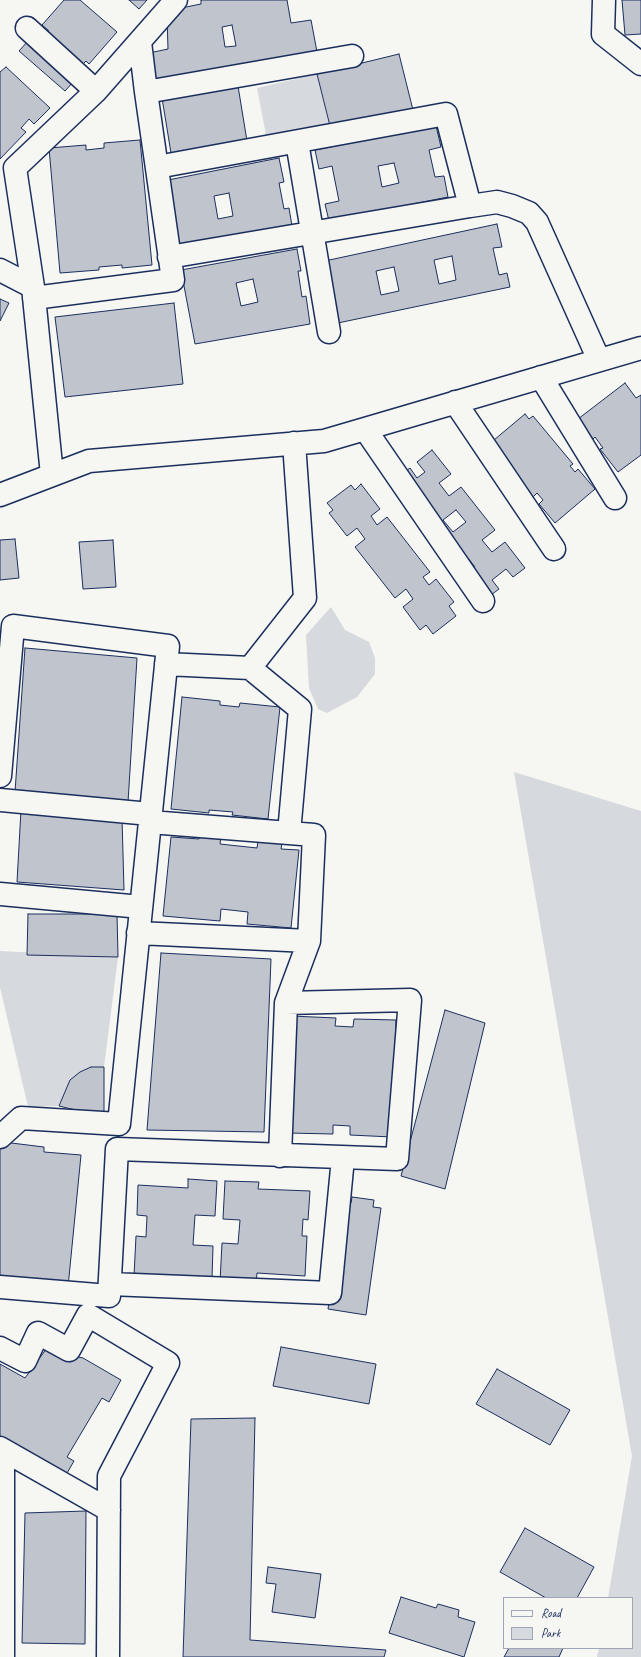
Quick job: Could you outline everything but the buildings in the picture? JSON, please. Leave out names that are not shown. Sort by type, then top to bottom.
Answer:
[{"type":"street","points":[[604,0],[603,34],[641,64]]},
{"type":"street","points":[[52,475],[33,293],[15,168],[96,91],[140,42],[163,7]]},
{"type":"street","points":[[27,28],[96,91]]},
{"type":"street","points":[[0,270],[33,293],[173,280],[140,42]]},
{"type":"street","points":[[146,92],[352,56]]},
{"type":"street","points":[[157,167],[446,114],[470,206]]},
{"type":"street","points":[[296,142],[329,332]]},
{"type":"street","points":[[169,257],[497,202],[529,212],[537,222],[599,360]]},
{"type":"street","points":[[0,496],[89,460],[324,441],[641,348]]},
{"type":"street","points":[[541,377],[615,498]]},
{"type":"street","points":[[455,402],[554,549]]},
{"type":"street","points":[[365,430],[483,601]]},
{"type":"street","points":[[250,668],[305,598],[294,443]]},
{"type":"street","points":[[0,776],[13,626],[168,646],[119,1124],[109,1296],[0,1288]]},
{"type":"street","points":[[166,664],[250,668],[300,709],[289,833]]},
{"type":"street","points":[[0,800],[150,818],[314,835],[310,941],[286,1003],[280,1156]]},
{"type":"street","points":[[0,894],[141,907]]},
{"type":"street","points":[[138,933],[310,941]]},
{"type":"street","points":[[117,1149],[397,1159],[410,1000],[286,1003]]},
{"type":"street","points":[[0,1137],[21,1118],[119,1124]]},
{"type":"street","points":[[110,1284],[330,1293],[343,1158]]},
{"type":"street","points":[[0,1348],[25,1361],[38,1333],[69,1350],[88,1315],[168,1363],[108,1476],[108,1657]]},
{"type":"street","points":[[1,1449],[108,1510]]},
{"type":"street","points":[[1,1449],[3,1657]]},
{"type":"green space","points":[[317,74],[330,129],[266,135],[257,88]]},
{"type":"green space","points":[[331,607],[345,630],[369,642],[375,658],[375,674],[357,697],[327,713],[318,709],[309,688],[306,635]]},
{"type":"green space","points":[[514,772],[641,811],[641,1657],[597,1657],[599,1649],[633,1649],[633,1597],[608,1597],[632,1456]]},
{"type":"green space","points":[[0,951],[118,957],[104,1067],[64,1094],[59,1106],[28,1107],[0,987]]}]
